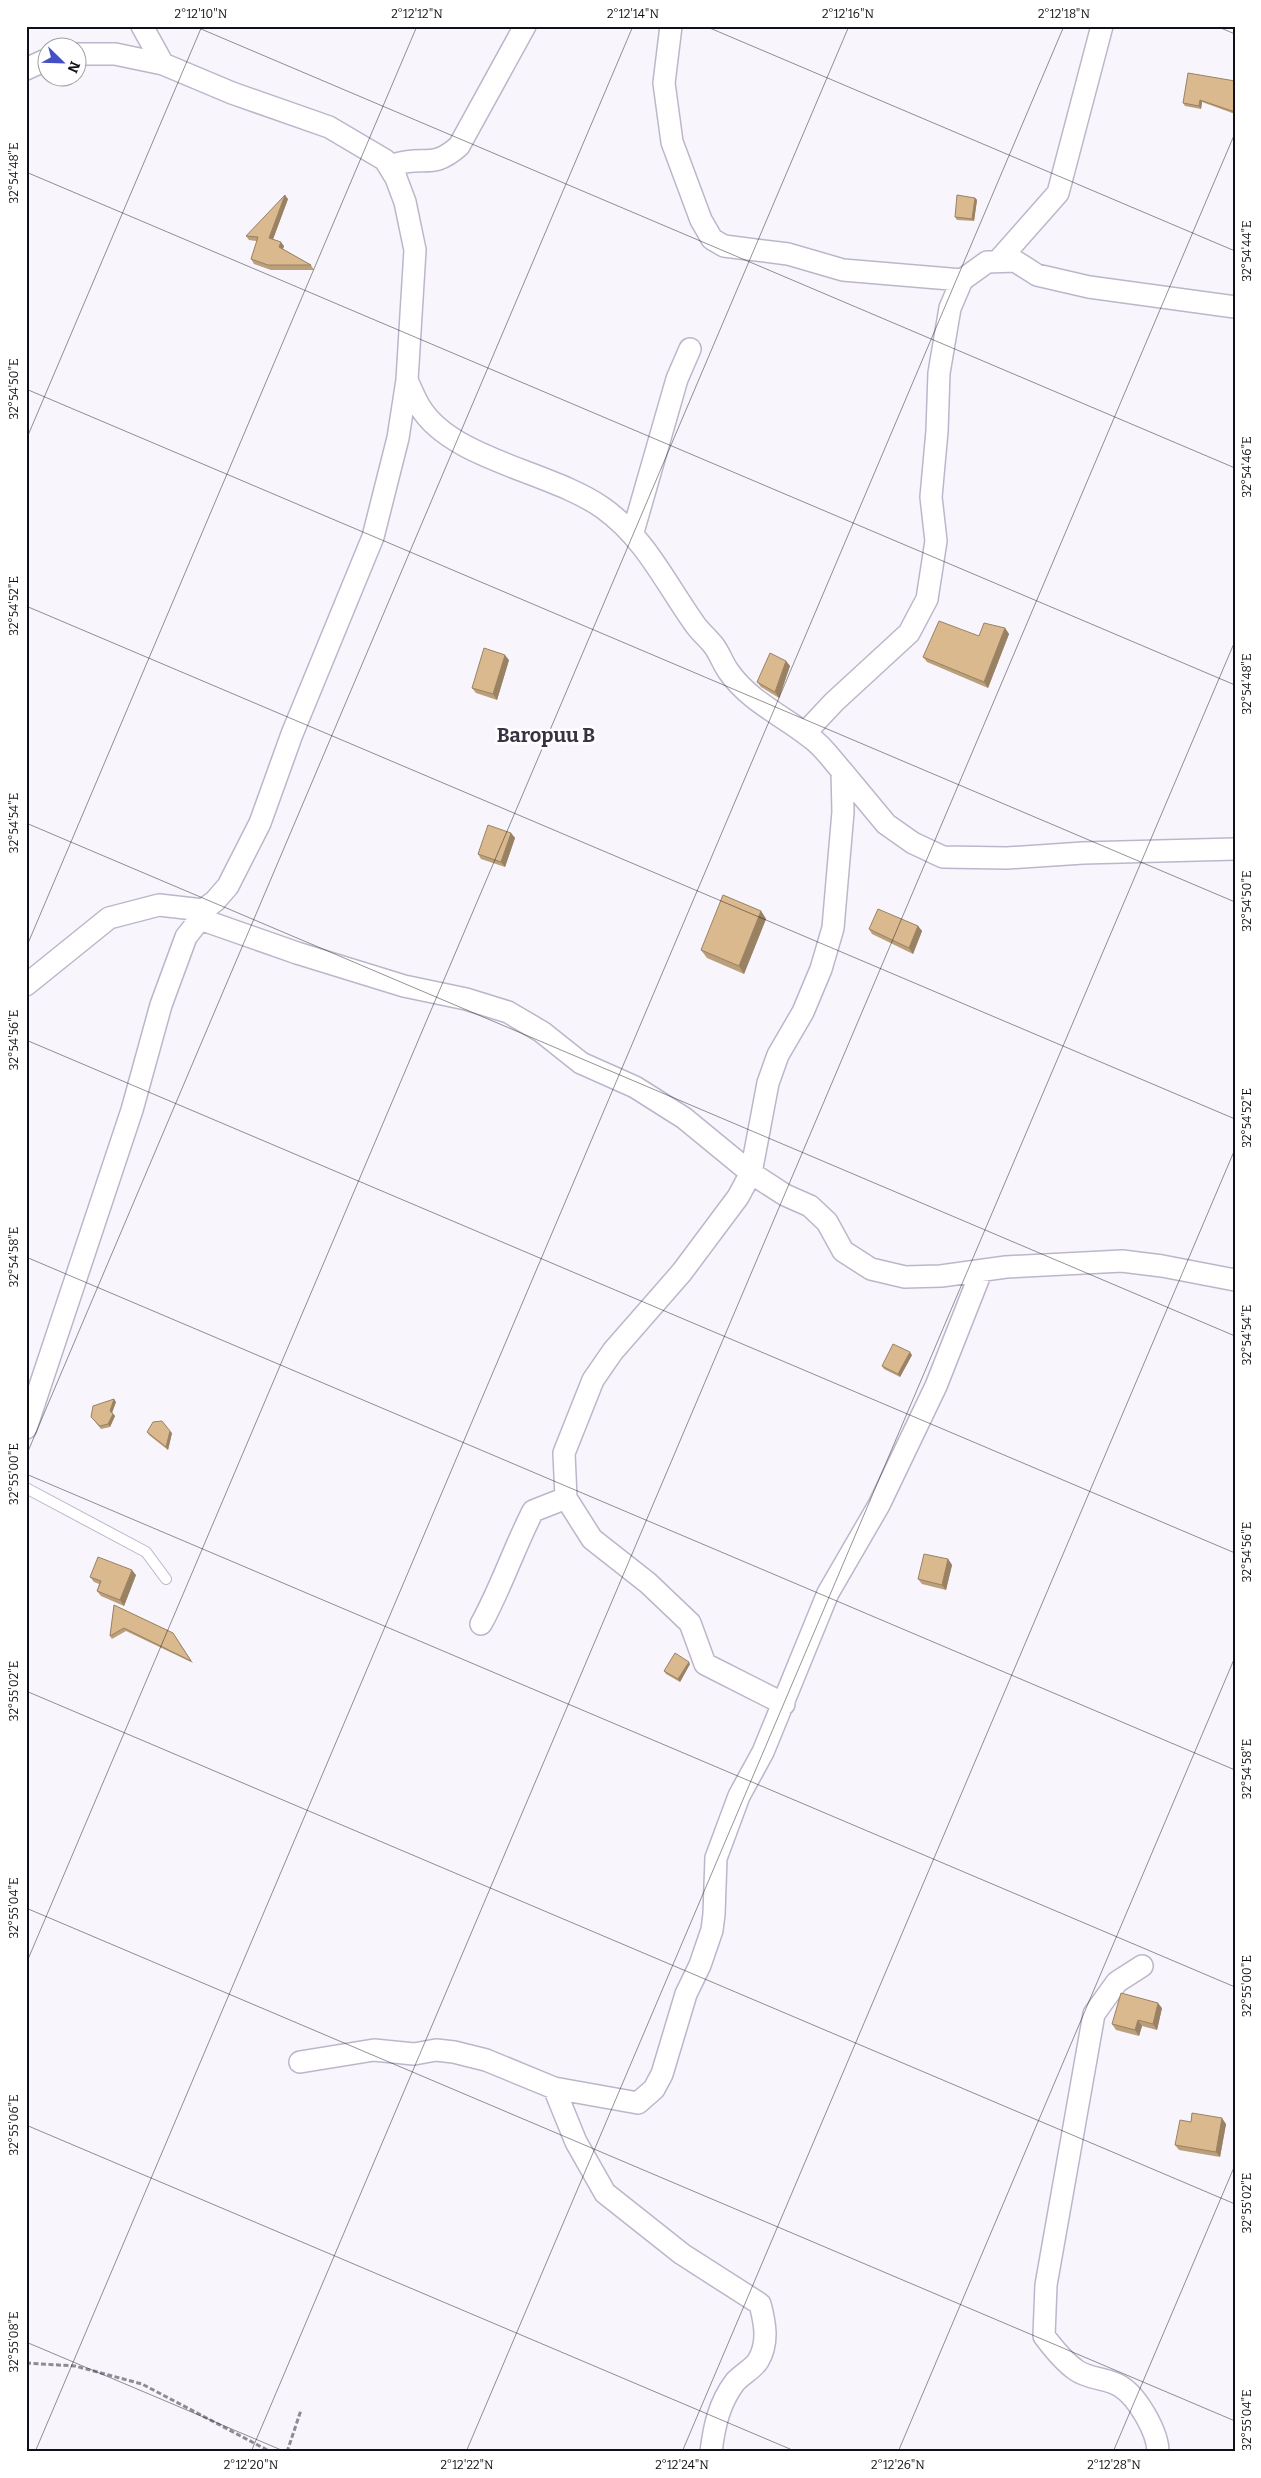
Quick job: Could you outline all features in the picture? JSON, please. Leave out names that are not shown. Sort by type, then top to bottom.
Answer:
[{"type":"street","points":[[142,26],[163,64]]},
{"type":"street","points":[[26,1428],[132,1110],[161,1006],[186,937],[201,914],[228,886],[260,823],[292,734],[373,537],[398,438],[407,380],[414,250],[405,202],[394,168],[396,164],[411,161],[427,162],[446,158],[459,146],[525,26]]},
{"type":"street","points":[[670,26],[664,83],[672,142],[701,220],[712,239],[724,246],[788,254],[843,270],[962,280]]},
{"type":"street","points":[[998,261],[1058,193],[1102,26]]},
{"type":"street","points":[[88,54],[115,54],[163,64],[232,93],[329,127],[385,160],[396,178]]},
{"type":"street","points":[[26,69],[38,64]]},
{"type":"street","points":[[805,733],[834,702],[910,633],[927,599],[936,540],[930,497],[937,431],[939,373],[950,308],[962,280],[988,262],[1015,261],[1037,275],[1089,287],[1235,307]]},
{"type":"street","points":[[633,532],[677,379],[690,349]]},
{"type":"street","points":[[407,380],[420,408],[445,434],[500,463],[541,476],[585,496],[633,532],[658,564],[694,624],[714,646],[729,672],[758,701],[813,738],[886,824],[913,843],[943,857],[1007,858],[1082,853],[1235,849]]},
{"type":"street","points":[[784,1704],[705,1664],[690,1623],[648,1583],[592,1539],[566,1498],[564,1453],[593,1380],[613,1351],[682,1272],[738,1197],[751,1173],[768,1083],[778,1054],[806,1004],[821,969],[833,928],[843,812],[842,771]]},
{"type":"street","points":[[26,985],[109,918],[159,905],[201,914],[350,970],[508,1012],[542,1032],[581,1062],[635,1087],[684,1118],[751,1173],[785,1195],[810,1206],[826,1222],[844,1251],[871,1268],[905,1277],[981,1272],[1006,1267],[1122,1262],[1162,1266],[1235,1280]]},
{"type":"street","points":[[300,2062],[374,2050],[414,2054],[436,2050],[454,2052],[486,2060],[554,2088],[638,2103],[654,2089],[662,2074],[686,1994],[700,1965],[712,1930],[716,1858],[739,1796],[763,1752],[828,1593],[878,1505],[906,1449],[959,1333],[981,1272]]},
{"type":"street","points":[[481,1624],[497,1595],[512,1552],[533,1511],[566,1498]]},
{"type":"street","points":[[1142,1966],[1117,1982],[1094,2014],[1046,2285],[1044,2336],[1058,2354],[1078,2371],[1120,2386],[1138,2402],[1158,2444],[1158,2452]]},
{"type":"street","points":[[554,2088],[576,2142],[605,2193],[682,2254],[760,2304],[766,2337],[758,2361],[736,2382],[725,2400],[715,2423],[711,2452]]},
{"type":"lane","points":[[26,1488],[146,1552],[166,1579]]},
{"type":"path","points":[[26,2363],[75,2366],[142,2384],[272,2452]]},
{"type":"path","points":[[287,2452],[301,2410]]},
{"type":"building","points":[[1188,73],[1235,81],[1235,112],[1200,100],[1199,106],[1183,103]]},
{"type":"building","points":[[285,195],[269,238],[281,242],[279,247],[311,265],[268,265],[251,259],[258,237],[246,236]]},
{"type":"building","points":[[957,195],[975,198],[972,219],[955,217]]},
{"type":"building","points":[[939,621],[979,636],[984,623],[1005,628],[984,682],[923,657]]},
{"type":"building","points":[[484,648],[505,655],[493,694],[472,688]]},
{"type":"building","points":[[770,653],[786,661],[775,692],[757,682]]},
{"type":"building","points":[[488,825],[511,833],[501,862],[478,854]]},
{"type":"building","points":[[723,895],[761,911],[739,966],[701,950]]},
{"type":"building","points":[[878,909],[918,926],[909,948],[869,929]]},
{"type":"building","points":[[893,1344],[910,1352],[898,1374],[882,1366]]},
{"type":"building","points":[[114,1399],[110,1411],[113,1414],[108,1424],[100,1426],[91,1417],[93,1406]]},
{"type":"building","points":[[162,1421],[170,1431],[166,1447],[147,1432],[153,1422]]},
{"type":"building","points":[[924,1554],[948,1559],[942,1585],[918,1579]]},
{"type":"building","points":[[98,1557],[132,1570],[120,1600],[97,1591],[101,1581],[90,1577]]},
{"type":"building","points":[[114,1605],[173,1633],[191,1661],[124,1628],[110,1636]]},
{"type":"building","points":[[675,1653],[689,1662],[678,1679],[664,1671]]},
{"type":"building","points":[[1121,1993],[1158,2003],[1153,2024],[1138,2020],[1135,2030],[1112,2024]]},
{"type":"building","points":[[1192,2113],[1222,2118],[1216,2152],[1175,2145],[1180,2120],[1191,2122]]},
{"type":"district","name":"Baropuu B","points":[[546,735]]}]
